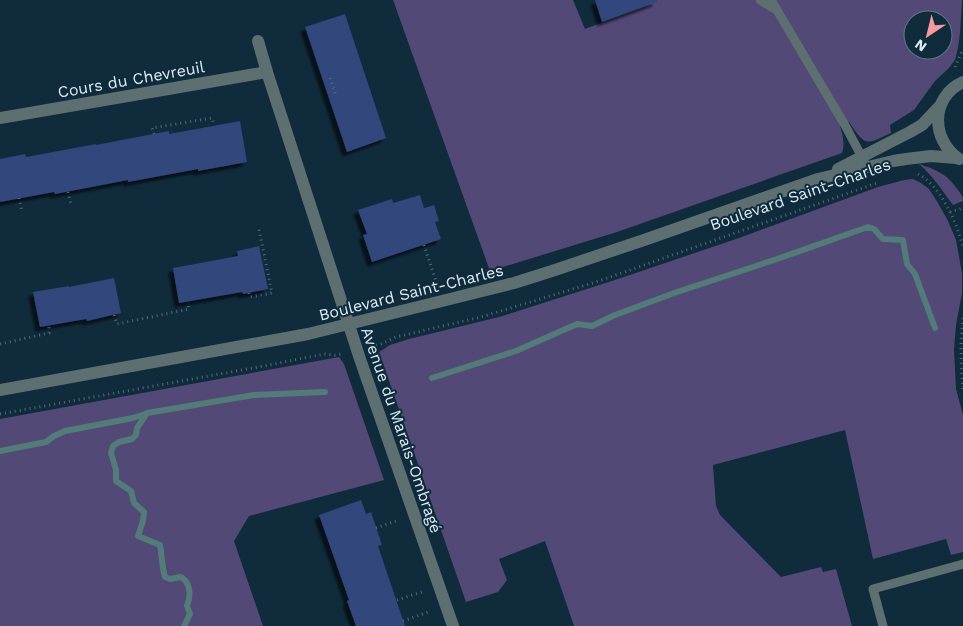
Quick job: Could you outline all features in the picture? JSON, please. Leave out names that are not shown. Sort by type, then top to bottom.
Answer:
[{"type":"street","name":"Avenue du Marais-Ombragé","points":[[258,41],[349,325],[454,626]]},
{"type":"street","name":"Cours du Chevreuil","points":[[0,118],[267,72]]},
{"type":"street","name":"Boulevard Saint-Charles","points":[[0,390],[298,336],[514,283],[552,271],[647,240],[865,162],[922,125],[940,106],[947,94],[961,81]]},
{"type":"street","points":[[940,106],[937,120],[939,135],[946,148],[961,161]]},
{"type":"street","name":"Boulevard Saint-Charles","points":[[865,162],[944,156],[961,161]]},
{"type":"lane","points":[[760,0],[777,10]]},
{"type":"lane","points":[[771,0],[865,162]]},
{"type":"lane","points":[[883,626],[873,589],[963,564]]},
{"type":"path","points":[[330,78],[336,96]]},
{"type":"path","points":[[154,134],[152,128],[212,118],[214,126]]},
{"type":"path","points":[[915,173],[927,179],[944,201],[959,232],[963,247]]},
{"type":"path","name":"Boulevard Saint-Charles","points":[[381,344],[396,337],[481,317],[596,282],[884,181]]},
{"type":"path","points":[[68,192],[70,204]]},
{"type":"path","points":[[20,198],[22,212]]},
{"type":"path","points":[[950,212],[963,208]]},
{"type":"path","points":[[249,293],[250,298],[272,293],[259,229]]},
{"type":"path","points":[[424,245],[442,301]]},
{"type":"path","points":[[114,315],[117,324],[189,309],[188,302]]},
{"type":"path","points":[[963,318],[961,352],[963,390]]},
{"type":"path","points":[[0,344],[50,333],[49,326]]},
{"type":"path","points":[[0,414],[324,354],[338,355]]},
{"type":"path","points":[[376,528],[414,514]]},
{"type":"path","points":[[397,600],[439,585]]},
{"type":"path","points":[[403,621],[446,606]]},
{"type":"shaded area","points":[[393,0],[573,0],[585,29],[651,4],[650,0],[962,0],[960,33],[955,60],[935,81],[914,110],[890,125],[891,133],[876,140],[863,140],[849,122],[840,126],[843,140],[842,153],[617,232],[490,271]]},
{"type":"shaded area","points":[[919,164],[946,176],[959,191],[963,201],[953,205],[933,178]]},
{"type":"shaded area","points":[[913,179],[929,189],[948,221],[956,240],[962,273],[962,293],[954,349],[956,389],[963,415],[963,552],[951,555],[946,539],[873,559],[845,430],[713,465],[716,506],[720,515],[781,577],[821,567],[823,572],[836,569],[852,626],[574,626],[545,541],[499,559],[507,580],[498,592],[466,602],[379,352],[390,345],[409,339],[499,317],[615,280],[739,238],[878,187]]},
{"type":"shaded area","points":[[339,357],[344,364],[384,480],[249,516],[234,541],[263,626],[0,626],[0,419]]},
{"type":"building","points":[[595,0],[657,0],[657,2],[602,22]]},
{"type":"building","points":[[345,14],[386,138],[347,152],[305,27]]},
{"type":"building","points":[[240,121],[247,162],[0,202],[0,159],[25,154],[26,157],[169,131],[169,134]]},
{"type":"building","points":[[420,195],[424,208],[434,205],[439,221],[435,222],[441,239],[372,262],[363,235],[367,234],[358,210],[392,199],[393,203]]},
{"type":"building","points":[[259,246],[268,289],[179,303],[173,268],[238,256],[237,251]]},
{"type":"building","points":[[114,278],[121,313],[87,321],[86,319],[40,327],[33,292]]},
{"type":"building","points":[[361,500],[366,514],[371,512],[382,545],[378,546],[405,626],[356,626],[347,601],[349,600],[319,515]]},
{"type":"waterway","points":[[432,378],[516,351],[577,324],[592,326],[615,315],[677,292],[868,227],[874,229],[883,239],[903,240],[907,264],[915,274],[935,328]]},
{"type":"waterway","points":[[184,626],[190,614],[187,606],[189,598],[187,583],[181,577],[170,579],[165,577],[160,545],[138,536],[144,512],[134,503],[131,491],[116,481],[116,470],[111,453],[113,446],[119,442],[132,439],[147,413],[254,395],[325,392]]},
{"type":"waterway","points":[[0,451],[46,442],[65,431],[145,414]]}]
